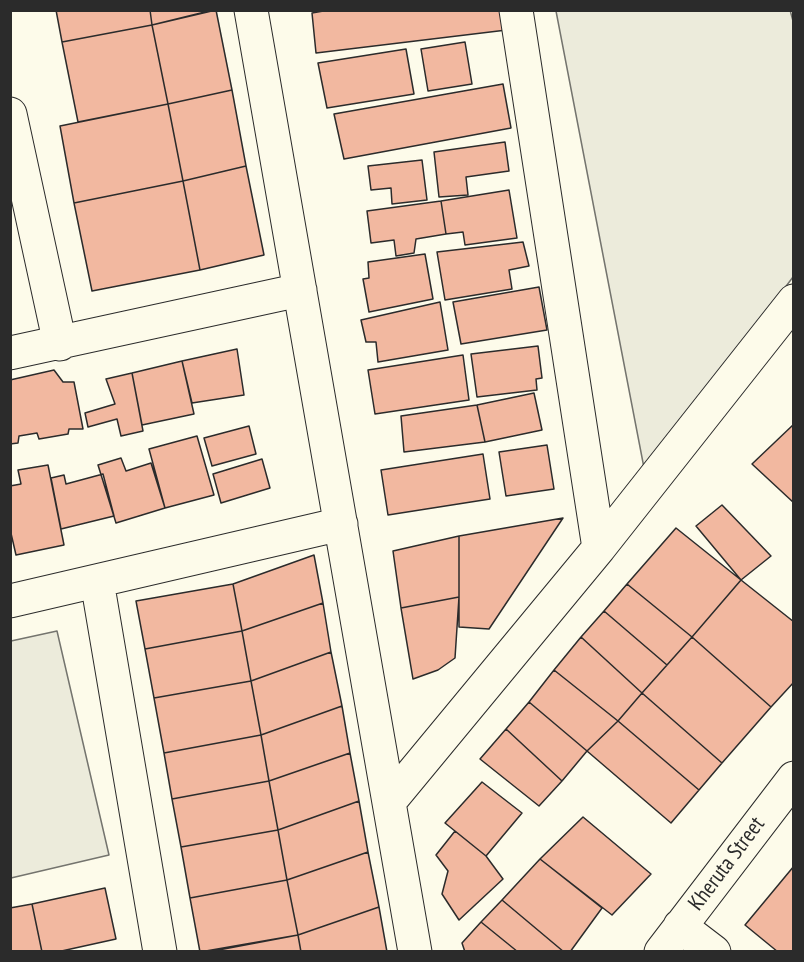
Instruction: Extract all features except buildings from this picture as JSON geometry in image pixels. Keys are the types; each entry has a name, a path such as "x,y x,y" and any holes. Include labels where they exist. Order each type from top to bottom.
{"street":[{"path":"251,10 415,951"},
{"path":"516,10 600,548"},
{"path":"10,114 60,344"},
{"path":"10,353 60,344 300,290"},
{"path":"389,802 600,548 794,302"},
{"path":"10,601 341,524"},
{"path":"97,581 160,951"},
{"name":"Kheruta Street","path":"671,939 794,778"},
{"path":"671,939 714,951"}],"shaded area":[{"path":"790,10 793,21 793,277 645,473 556,11"},
{"path":"57,631 109,855 11,878 11,641"}]}
